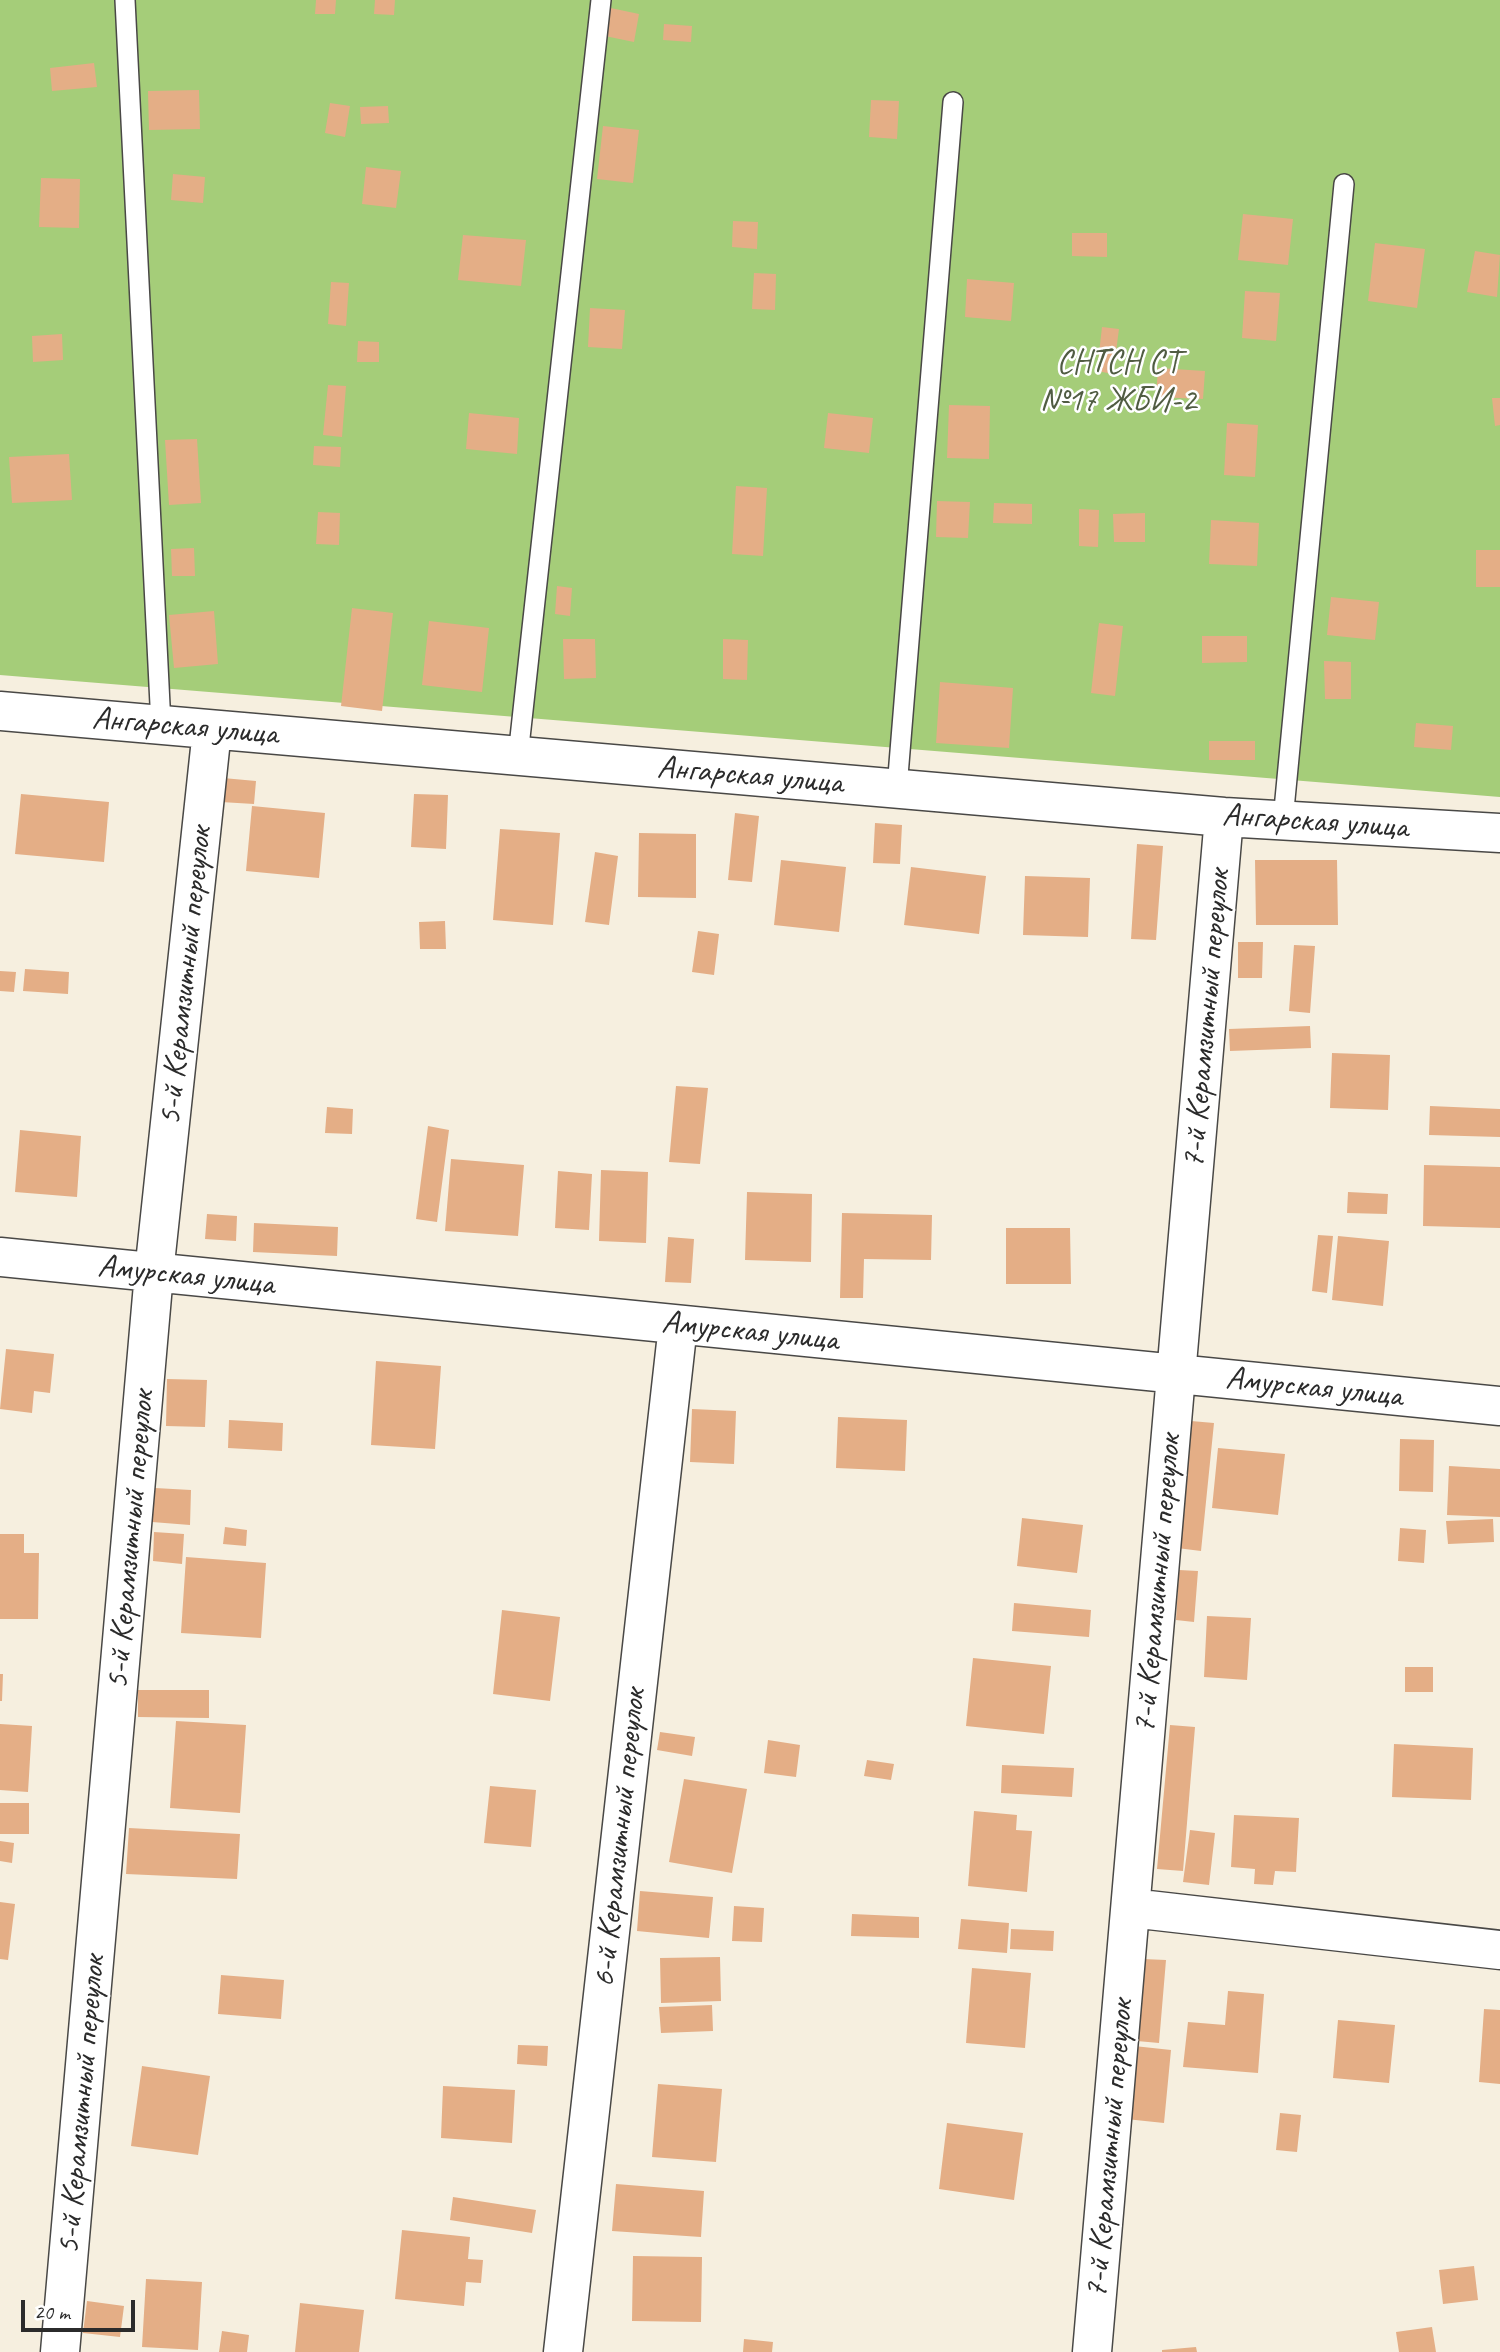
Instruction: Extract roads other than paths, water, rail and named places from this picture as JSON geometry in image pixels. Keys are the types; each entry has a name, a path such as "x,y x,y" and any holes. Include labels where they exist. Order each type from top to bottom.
{"street":[{"name":"Ангарская улица","path":"0,711 1224,817 1500,833"},
{"name":"5-й Керамзитный переулок","path":"60,2352 154,1273 212,730"},
{"name":"7-й Керамзитный переулок","path":"1092,2352 1224,817"},
{"name":"Амурская улица","path":"0,1257 1500,1406"},
{"name":"6-й Керамзитный переулок","path":"564,2352 678,1325"},
{"path":"1131,1908 1500,1950"}],"lane":[{"path":"125,0 161,725"},
{"path":"518,756 601,0"},
{"path":"897,788 953,102"},
{"path":"1283,820 1344,184"}],"park label":[{"name":"СНТСН СТ №17 ЖБИ-2","path":"1118,382"}]}
